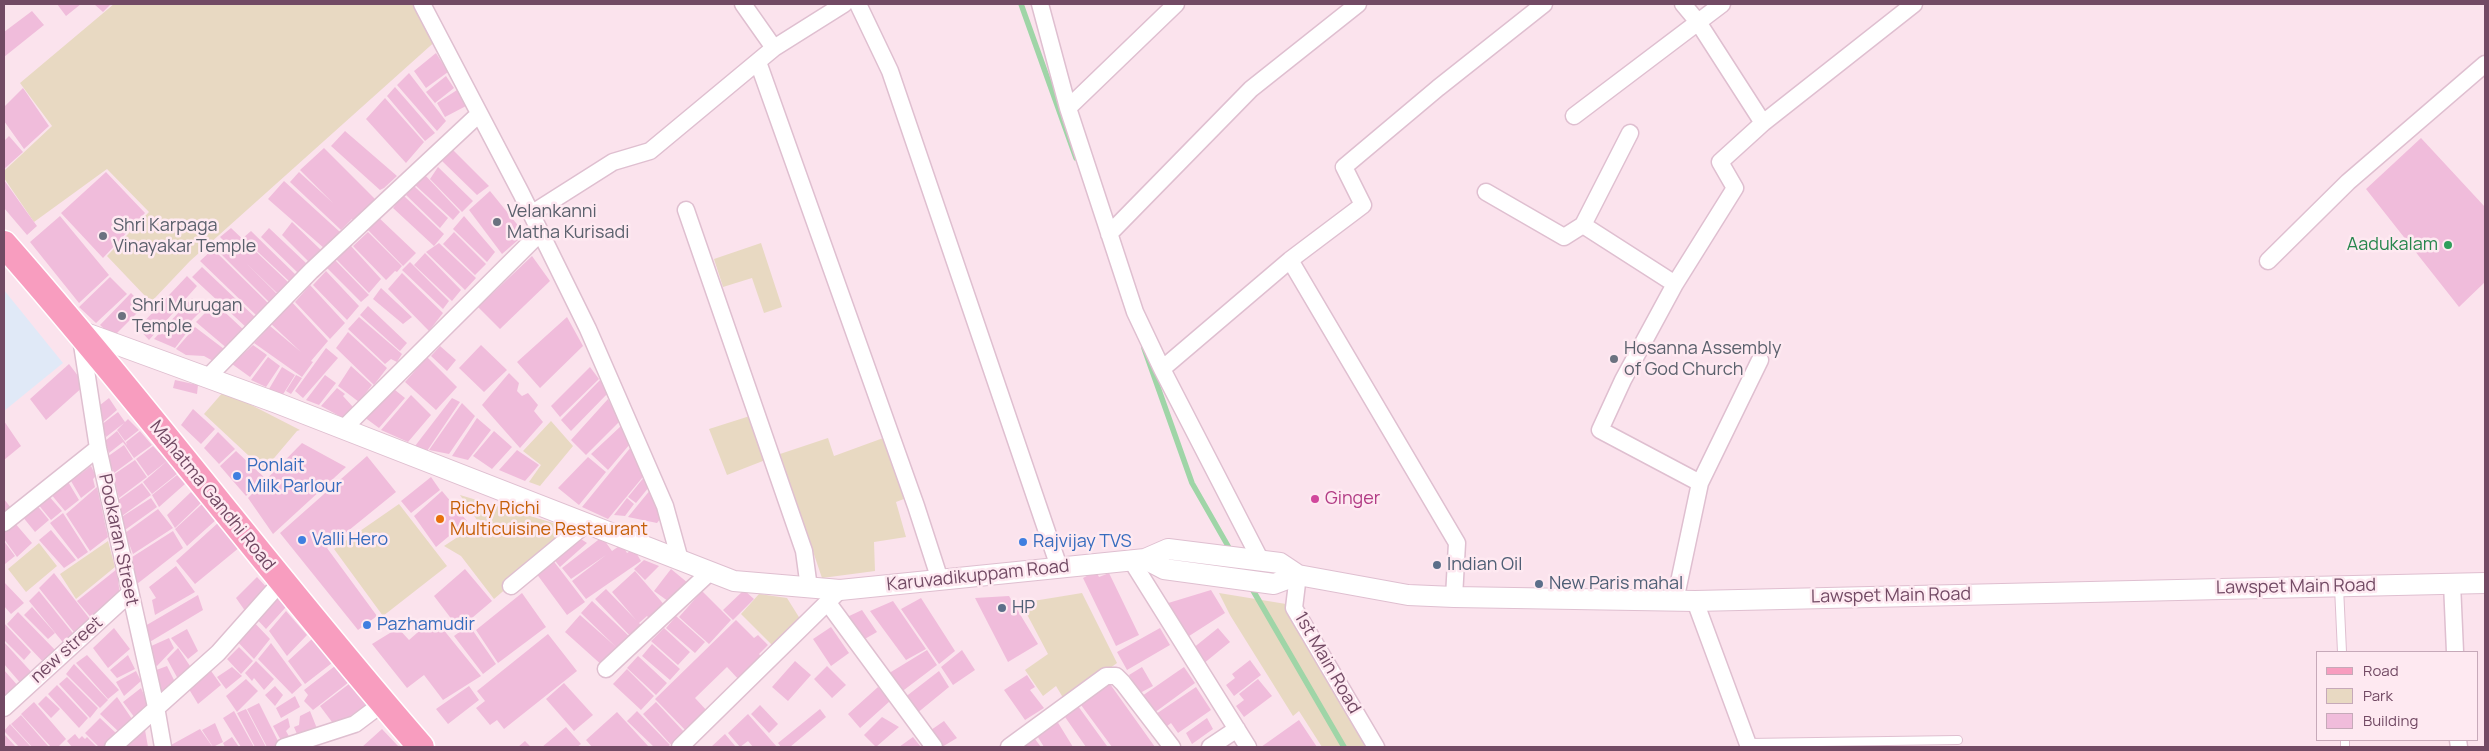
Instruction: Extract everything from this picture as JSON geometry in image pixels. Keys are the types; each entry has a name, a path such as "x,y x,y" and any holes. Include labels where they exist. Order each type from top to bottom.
{"main road":[{"name":"Mahatma Gandhi Road","path":"4,244 80,331 281,582 421,747"}],"street":[{"path":"422,4 531,214 588,330 661,498 680,560"},
{"path":"743,4 774,48"},
{"path":"531,214 614,162 650,151 774,48 844,4"},
{"path":"858,4 890,71 1059,567"},
{"path":"1040,4 1068,108 1135,312 1260,561"},
{"path":"1068,108 1176,4"},
{"path":"1109,234 1251,89 1358,4"},
{"path":"1162,369 1290,260 1363,205 1344,167 1438,88 1544,4"},
{"path":"1683,4 1698,22 1763,123"},
{"path":"1574,116 1722,4"},
{"path":"1700,483 1600,430 1623,380 1675,284 1736,188 1720,162 1763,123 1914,4"},
{"path":"758,62 916,506 940,580"},
{"path":"2268,261 2348,182 2485,64"},
{"path":"207,378 311,271 479,114"},
{"path":"1486,192 1564,237 1583,225 1630,132"},
{"path":"686,210 804,551 809,588"},
{"path":"1583,225 1675,284"},
{"path":"343,429 540,233"},
{"path":"1290,260 1457,542 1454,597"},
{"name":"Karuvadikuppam Road","path":"80,331 343,429 734,581 809,588 834,597 940,580 1138,559"},
{"name":"Pookaran Street","path":"80,331 98,448 156,706 163,747"},
{"path":"1675,601 1700,483 1760,360"},
{"path":"4,523 98,448"},
{"path":"511,586 586,524"},
{"path":"1138,559 1168,549 1280,563 1298,575"},
{"path":"1138,559 1164,569 1274,584 1298,575"},
{"path":"1138,559 1248,747"},
{"path":"606,669 710,572"},
{"name":"Lawspet Main Road","path":"1298,575 1408,595 1675,601 2485,583"},
{"name":"1st Main Road","path":"1298,575 1294,608 1376,747"},
{"path":"113,747 156,706 218,653 281,582"},
{"path":"2452,583 2455,651"},
{"name":"new street","path":"4,708 130,593"},
{"path":"680,747 834,597 934,747"},
{"path":"1695,601 1748,745"},
{"path":"1009,747 1106,676 1116,676 1123,683 1172,747"},
{"path":"284,747 355,724 383,702"},
{"path":"1210,747 1237,729"}],"lane":[{"path":"2339,586 2342,651"},
{"path":"1748,745 1958,740"}],"shaded area":[{"path":"4,290 63,363 4,411"}],"green space":[{"path":"114,4 422,4 439,38 190,261 153,300 146,297 107,256 149,212 107,169 34,222 4,178 4,171 52,126 20,83"},
{"path":"761,243 782,307 764,313 752,278 723,287 714,259"},
{"path":"224,391 300,430 297,431 264,470 204,414"},
{"path":"753,415 768,459 727,475 709,429"},
{"path":"551,421 573,446 540,486 529,482 541,465 523,451"},
{"path":"886,437 909,497 896,502 906,537 874,542 875,571 822,578 780,454 828,438 834,456"},
{"path":"460,495 570,528 572,532 494,599 461,556 444,546 479,523"},
{"path":"399,504 447,566 383,616 334,549"},
{"path":"108,541 115,567 76,599 60,574"},
{"path":"39,543 57,566 26,592 8,569"},
{"path":"1082,593 1117,663 1065,701 1056,686 1043,696 1025,670 1048,654 1021,603"},
{"path":"1219,593 1286,604 1368,747 1322,747 1299,711 1293,716 1230,615"},
{"path":"759,594 787,598 802,622 776,649 741,614"}],"building":[{"path":"57,4 81,4 66,16"},
{"path":"94,4 111,4 103,12"},
{"path":"32,11 44,25 4,57 4,32"},
{"path":"436,53 448,72 426,88 414,71"},
{"path":"409,73 446,121 437,131 397,85"},
{"path":"446,76 454,88 435,103 426,92"},
{"path":"395,87 435,133 425,141 387,96"},
{"path":"23,88 49,126 24,149 4,121 4,107"},
{"path":"457,90 466,106 445,117 437,103"},
{"path":"385,98 424,142 406,163 366,119"},
{"path":"345,131 397,176 384,188 380,190 331,146"},
{"path":"9,136 23,152 4,169 4,141"},
{"name":"Aadukalam","path":"2421,138 2485,207 2485,282 2459,307 2366,189"},
{"path":"324,148 375,199 355,222 352,219 341,230 290,182 299,172 333,203 300,170"},
{"path":"452,149 489,186 477,195 442,161"},
{"path":"438,167 473,201 462,212 430,179"},
{"name":"Shri Karpaga Vinayakar Temple","path":"106,172 145,213 103,258 61,213"},
{"path":"423,173 460,212 453,220 413,183"},
{"path":"4,180 37,226 27,235 4,208"},
{"path":"284,181 340,232 325,249 268,199"},
{"path":"414,186 448,218 440,228 406,195"},
{"name":"Velankanni Matha Kurisadi","path":"490,191 525,234 502,254 469,210"},
{"path":"403,195 444,234 434,246 393,208"},
{"path":"60,216 109,275 79,303 30,242"},
{"path":"377,216 416,253 403,266 367,229"},
{"path":"464,216 495,252 487,262 453,229"},
{"path":"292,222 322,251 310,263 282,235"},
{"path":"231,228 288,282 277,293 247,264 277,294 269,302 217,250 225,242 220,237"},
{"path":"269,228 306,263 298,273 261,237"},
{"path":"251,231 296,275 290,282 243,238"},
{"path":"368,232 402,266 386,280 353,246"},
{"path":"454,232 486,264 475,275 443,244"},
{"path":"439,243 476,278 465,290 426,252"},
{"path":"351,246 381,279 369,293 336,259"},
{"path":"213,249 270,305 258,317 200,261"},
{"path":"425,253 461,290 452,301 414,265"},
{"path":"532,256 550,281 500,329 478,307"},
{"path":"335,260 369,295 361,302 327,268"},
{"path":"410,262 449,301 443,309 402,270"},
{"path":"202,267 257,319 248,329 192,277"},
{"path":"326,271 359,306 347,320 313,285"},
{"path":"402,273 443,313 429,331 388,289"},
{"path":"187,276 197,286 149,340 138,328"},
{"path":"110,277 127,294 96,323 79,307"},
{"path":"310,285 345,323 330,339 295,302"},
{"path":"381,288 412,317 403,324 373,299"},
{"name":"Shri Murugan Temple","path":"131,293 144,306 113,337 100,325"},
{"path":"192,298 203,309 189,323 191,327 175,348 154,339"},
{"path":"290,300 328,341 311,361 313,362 302,377 254,343 270,326 301,352 268,321"},
{"path":"215,303 246,332 229,350 196,322"},
{"path":"368,306 407,343 400,351 360,315"},
{"path":"359,317 402,354 397,362 391,359 385,364 348,329"},
{"path":"567,317 583,346 540,388 517,362"},
{"path":"195,327 224,349 213,361 204,356 186,355 176,349"},
{"path":"348,332 387,368 374,385 336,348"},
{"path":"253,345 267,355 250,377 232,364"},
{"path":"481,345 507,370 484,392 459,368"},
{"path":"440,346 456,360 447,371 431,356"},
{"path":"326,348 338,358 303,398 295,391"},
{"path":"268,357 280,366 266,387 251,380"},
{"path":"427,357 457,387 436,410 405,382"},
{"path":"69,364 85,385 46,420 30,399"},
{"path":"351,366 372,385 359,402 338,386"},
{"path":"282,367 295,375 282,396 269,389"},
{"path":"590,367 599,379 560,417 551,406"},
{"path":"509,373 519,383 517,391 522,396 528,393 538,405 534,411 543,422 520,448 482,405"},
{"path":"296,375 302,378 291,394 286,391"},
{"path":"325,375 336,383 319,405 306,400"},
{"path":"175,380 198,385 197,394 173,388"},
{"path":"600,380 608,393 571,431 561,420"},
{"path":"390,386 405,398 379,428 364,417"},
{"path":"337,388 345,394 343,396 353,407 343,418 321,406"},
{"path":"411,395 431,415 408,442 381,430"},
{"path":"109,398 117,410 102,423 95,409"},
{"path":"452,398 460,402 427,451 415,446"},
{"path":"608,399 620,421 586,455 571,440"},
{"path":"462,403 475,416 449,454 429,450"},
{"path":"193,409 215,429 201,444 181,425"},
{"path":"118,412 125,422 128,419 139,430 125,441 117,430 124,423 106,437 101,425"},
{"path":"477,418 491,430 468,460 452,456"},
{"path":"4,421 21,446 4,460"},
{"path":"621,426 630,444 608,470 591,454"},
{"path":"117,431 127,445 126,442 140,431 152,445 134,458 123,442 109,453 105,441"},
{"path":"494,431 512,447 492,469 473,456"},
{"path":"218,432 235,449 219,464 204,448"},
{"path":"302,443 346,467 273,534 248,498"},
{"path":"124,445 133,459 114,473 107,457"},
{"path":"153,446 167,461 148,476 136,459"},
{"path":"631,447 647,472 608,519 582,507"},
{"path":"517,450 539,465 525,481 499,470"},
{"path":"236,451 265,478 246,496 220,466"},
{"path":"367,456 396,492 327,548 377,616 358,630 280,533"},
{"path":"588,457 606,472 579,505 558,488"},
{"path":"135,460 147,477 119,498 113,475"},
{"path":"167,461 177,474 152,494 143,482"},
{"path":"91,466 96,476 93,479 95,487 81,498 71,481"},
{"path":"177,475 185,484 159,507 152,495"},
{"path":"645,476 649,487 636,503 628,497"},
{"path":"431,477 440,490 411,513 401,501"},
{"path":"67,480 79,500 65,511 50,493"},
{"path":"142,483 151,495 122,516 117,501"},
{"path":"97,487 108,537 90,551 66,514"},
{"path":"651,489 661,518 657,523 628,517"},
{"name":"Richy Richi Multicuisine Restaurant","path":"442,491 467,521 436,547 414,516"},
{"path":"191,492 201,503 175,528 167,515"},
{"path":"47,494 62,511 51,520 37,503"},
{"path":"151,498 157,507 125,530 120,518"},
{"path":"627,498 634,504 625,516 614,515"},
{"path":"4,499 11,508 4,513"},
{"path":"36,504 49,520 35,532 22,516"},
{"path":"202,504 217,519 187,546 175,529"},
{"path":"158,509 173,528 133,554 125,533"},
{"path":"63,513 88,552 78,559 50,523"},
{"path":"14,522 32,543 17,557 4,539 4,528"},
{"path":"219,522 240,547 195,584 176,561"},
{"path":"51,530 76,560 64,568 39,540"},
{"path":"173,531 183,548 137,584 129,559"},
{"path":"578,537 587,543 560,567 552,557"},
{"path":"602,537 612,551 622,544 627,553 634,549 641,561 586,599 572,581 606,555 571,579 562,568"},
{"path":"4,541 15,556 5,564 4,562"},
{"path":"552,559 585,602 567,615 536,573"},
{"path":"644,560 659,566 645,580 634,569"},
{"path":"176,566 195,592 155,615 152,600 156,598 149,587"},
{"path":"117,569 120,597 94,621 77,601"},
{"path":"465,569 492,601 459,629 434,596"},
{"path":"671,569 688,583 672,604 654,591"},
{"path":"635,571 667,608 652,622 647,616 639,623 644,628 633,639 595,599 606,589 636,620 612,592"},
{"path":"1096,571 1099,577 1109,573 1139,635 1116,646 1083,578"},
{"path":"54,573 93,623 77,636 39,588"},
{"path":"257,577 271,592 248,615 236,598"},
{"path":"4,582 24,603 11,614 4,606"},
{"path":"744,590 754,599 733,620 723,610"},
{"path":"1211,590 1225,613 1186,638 1165,604"},
{"path":"39,591 76,637 66,646 29,601"},
{"path":"702,591 731,620 709,644 679,617"},
{"path":"274,593 286,607 266,629 253,615"},
{"path":"522,593 546,627 498,663 476,630"},
{"path":"198,595 203,610 148,643 145,626"},
{"path":"1009,596 1038,644 1008,662 975,598"},
{"path":"921,598 955,651 939,664 901,609"},
{"path":"592,601 632,639 604,667 565,632 580,615 616,647 581,613"},
{"path":"893,601 926,649 906,660 870,611"},
{"path":"32,607 55,633 48,639 24,615"},
{"path":"862,610 877,632 863,640 847,617"},
{"path":"286,611 307,635 287,656 269,631"},
{"path":"18,612 59,654 46,665 7,624"},
{"path":"676,616 705,642 695,653 666,628"},
{"path":"250,618 270,639 254,659 233,637"},
{"path":"434,618 481,676 443,700 424,675 407,688 372,644 398,628 409,640"},
{"path":"736,620 754,638 758,635 768,645 759,654 764,659 740,681 727,667 695,698 709,713 688,733 655,699"},
{"path":"4,623 31,652 24,660 4,640"},
{"path":"469,625 496,664 483,674 454,636"},
{"path":"831,627 849,653 831,666 813,639"},
{"path":"114,628 130,649 108,668 93,648"},
{"path":"664,628 690,652 678,665 651,641"},
{"path":"1160,628 1170,645 1127,670 1117,652"},
{"path":"1218,628 1230,642 1203,664 1192,649"},
{"path":"187,629 198,651 188,659 171,638"},
{"path":"548,634 577,671 504,729 497,720 490,725 476,708 485,701 477,691"},
{"path":"169,638 174,648 157,666 153,663 149,647"},
{"path":"313,638 332,663 305,684 288,661"},
{"path":"4,642 35,676 23,686 4,664"},
{"path":"271,643 302,685 292,694 258,659"},
{"path":"652,644 680,669 670,680 642,656"},
{"path":"239,647 253,661 241,674 227,659"},
{"path":"178,648 192,669 178,679 167,659"},
{"path":"927,650 937,665 900,693 886,675"},
{"path":"962,650 975,670 953,685 941,667"},
{"path":"87,655 119,690 108,699 76,663"},
{"path":"128,655 135,669 117,678 110,670"},
{"path":"638,656 667,683 656,695 627,668"},
{"path":"1250,660 1261,675 1234,696 1226,685 1235,678 1232,674"},
{"path":"256,661 274,679 264,690 254,678 252,681 245,673"},
{"path":"795,661 811,675 788,701 772,687"},
{"path":"74,664 108,700 100,708 66,674"},
{"path":"167,666 176,684 159,696 151,672"},
{"path":"335,666 349,682 313,710 304,701 308,695 304,690"},
{"path":"827,666 846,685 832,698 814,679"},
{"path":"232,667 242,676 226,689 217,677"},
{"path":"1142,667 1153,686 1140,693 1129,675"},
{"path":"1184,667 1195,683 1154,713 1142,696"},
{"path":"209,668 221,685 198,704 187,686"},
{"path":"627,669 654,696 641,710 613,684"},
{"path":"4,670 19,687 4,701"},
{"path":"136,671 141,681 124,696 116,682"},
{"path":"939,671 949,687 916,714 904,698"},
{"path":"1027,675 1035,687 1030,690 1044,708 1025,720 1004,690"},
{"path":"67,677 98,708 90,718 59,684"},
{"path":"246,679 258,691 237,712 226,696"},
{"path":"1258,679 1272,696 1244,717 1236,706 1244,700 1239,694"},
{"path":"564,683 593,715 574,731 546,699"},
{"path":"349,684 367,705 335,726 320,706"},
{"path":"1110,684 1155,747 1112,747 1081,705"},
{"path":"57,685 88,718 79,728 48,694"},
{"path":"275,686 283,695 275,706 265,695"},
{"path":"469,686 479,700 448,724 436,709"},
{"path":"878,687 890,701 860,728 848,714"},
{"path":"1196,687 1211,710 1178,733 1171,723 1166,727 1156,714"},
{"path":"141,688 149,706 135,718 123,702"},
{"path":"46,696 60,709 51,718 38,704"},
{"path":"295,696 300,707 281,718 276,708"},
{"path":"117,697 132,719 120,733 100,714"},
{"path":"34,702 66,739 58,747 51,747 21,714"},
{"path":"656,702 686,734 673,747 643,714"},
{"path":"259,703 280,745 267,747 247,709"},
{"path":"760,705 778,724 769,733 751,714"},
{"path":"1078,706 1106,747 1086,747 1065,717"},
{"path":"246,709 266,747 255,747 237,713"},
{"path":"820,709 826,717 790,747 781,747 778,743"},
{"path":"234,711 254,747 241,747 223,718"},
{"path":"310,711 318,731 299,739 294,727 299,725 300,716"},
{"path":"637,711 670,745 667,747 654,747 627,721"},
{"path":"617,712 649,747 592,747 586,740"},
{"path":"748,714 777,747 753,747 748,741 740,747 728,733"},
{"path":"21,715 49,747 32,747 11,724"},
{"path":"882,717 899,727 876,747 864,735"},
{"path":"100,718 117,734 104,747 99,747 85,733"},
{"path":"288,718 290,727 286,731 291,740 283,744 273,726"},
{"path":"1207,718 1213,729 1192,744 1186,733"},
{"path":"1299,720 1317,747 1261,747"},
{"path":"944,721 957,738 942,747 931,730"},
{"path":"1057,721 1073,747 1044,747 1036,734"},
{"path":"215,723 223,742 213,747 202,730"},
{"path":"10,724 31,747 19,747 4,731"},
{"path":"566,727 581,744 577,747 542,747"},
{"path":"200,729 212,746 171,747 171,745"},
{"path":"382,729 399,747 362,747"},
{"path":"145,730 148,747 126,747"},
{"path":"4,734 16,747 4,747"},
{"path":"75,734 79,739 82,736 85,739 87,737 97,747 72,747 67,741"},
{"path":"725,734 736,747 711,747"},
{"path":"232,737 239,747 225,747 223,743"},
{"path":"913,737 921,747 899,747"},
{"path":"1035,739 1041,747 1023,747"},
{"path":"525,741 531,747 518,747"}],"waterway":[{"path":"1021,4 1076,158"},
{"path":"1144,348 1192,483 1232,553"},
{"path":"1251,587 1344,747"}],"place":[{"name":"Velankanni Matha Kurisadi","path":"497,222"},
{"name":"Shri Karpaga Vinayakar Temple","path":"103,236"},
{"name":"Aadukalam","path":"2448,245"},
{"name":"Shri Murugan Temple","path":"122,316"},
{"name":"Hosanna Assembly of God Church","path":"1614,359"},
{"name":"Ponlait Milk Parlour","path":"237,476"},
{"name":"Ginger","path":"1315,499"},
{"name":"Richy Richi Multicuisine Restaurant","path":"440,519"},
{"name":"Valli Hero","path":"302,540"},
{"name":"Rajvijay TVS","path":"1023,542"},
{"name":"Indian Oil","path":"1437,565"},
{"name":"New Paris mahal","path":"1539,584"},
{"name":"HP","path":"1002,608"},
{"name":"Pazhamudir","path":"367,625"}]}
